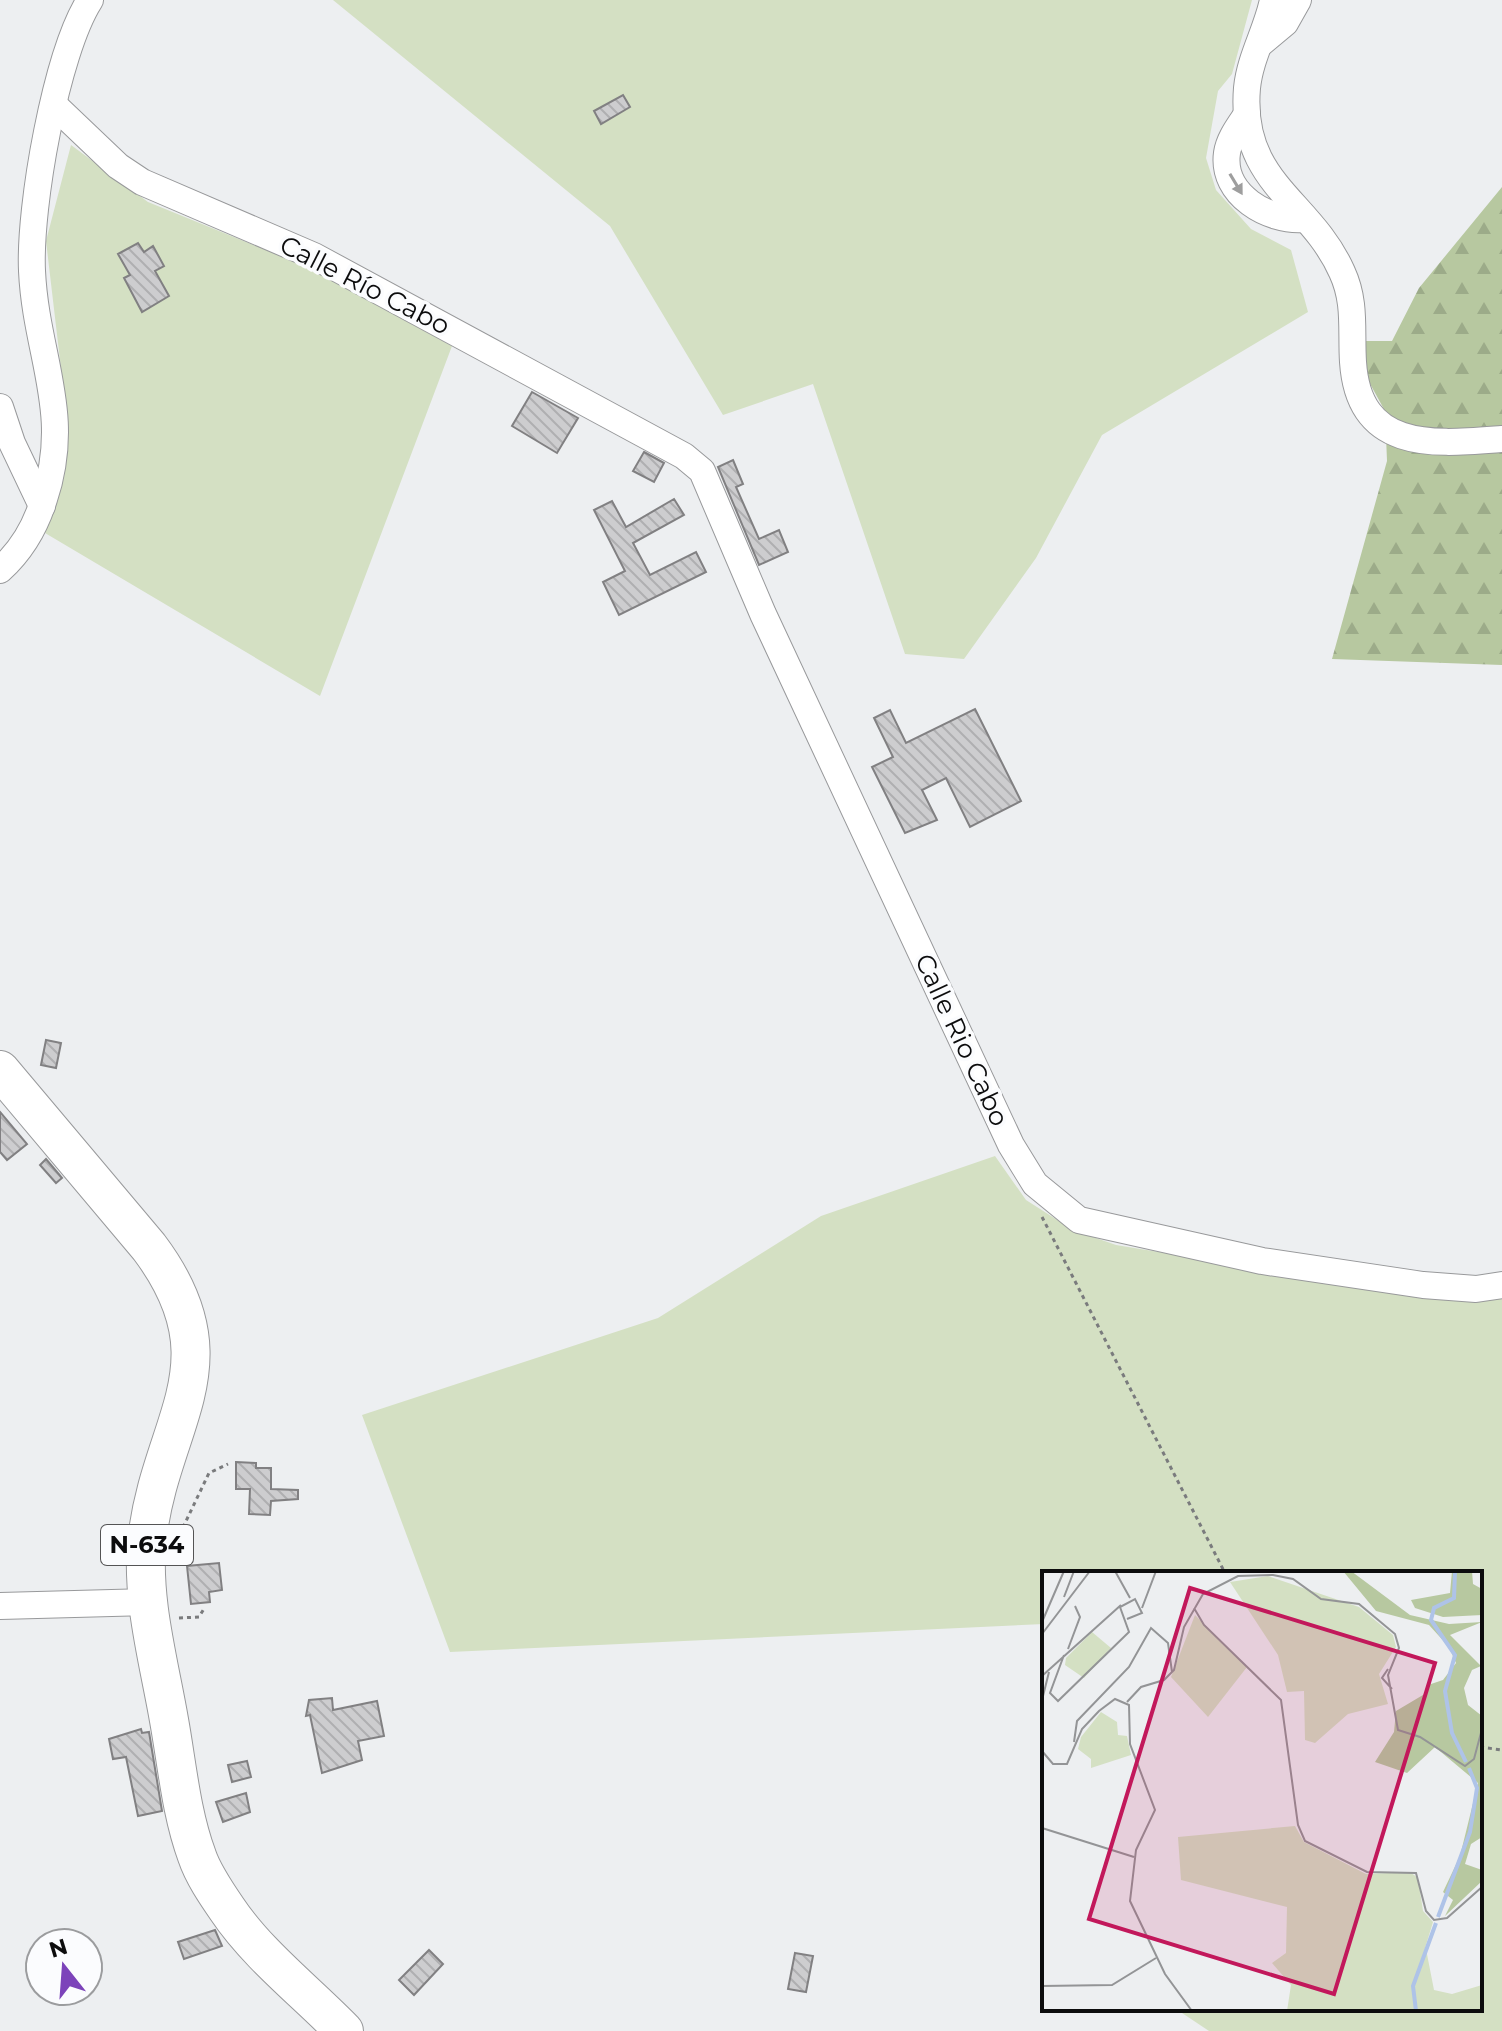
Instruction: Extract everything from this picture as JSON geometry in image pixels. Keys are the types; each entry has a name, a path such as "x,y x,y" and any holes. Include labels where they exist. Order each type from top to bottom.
{"highway":[{"name":"N-634","path":"0,1070 149,1247 170,1276 183,1303 192,1348 191,1374 155,1504 146,1549 150,1610 184,1805 197,1857 228,1911 344,2031"}],"street":[{"path":"0,570 28,538 53,472 58,429 35,309 32,233 70,41 90,0"},
{"path":"1273,0 1248,77 1247,114 1255,150 1267,175 1332,252 1348,287 1353,309 1354,372 1365,403 1376,419 1397,436 1418,442 1502,439"},
{"path":"1258,45 1285,23 1298,0"},
{"name":"Calle Río Cabo","path":"55,106 118,166 142,182 314,256 684,456"},
{"path":"0,407 12,443 42,506"},
{"name":"Calle Rio Cabo","path":"684,456 702,471 770,628 1011,1145 1035,1184 1079,1220 1117,1231 1262,1261 1423,1285 1476,1289 1502,1285"},
{"path":"0,1606 150,1610"}],"path":[{"path":"1039,1209 1052,1242 1108,1343 1224,1571"},
{"path":"146,1549 164,1549 179,1539 209,1473 228,1464"},
{"path":"150,1610 199,1617 205,1607"},
{"path":"1482,1747 1502,1750"}],"green space":[{"path":"333,0 1252,0 1232,74 1218,91 1206,158 1216,190 1251,229 1291,250 1308,312 1102,435 1036,558 964,659 905,654 813,384 723,415 610,226"},
{"path":"71,145 148,202 303,265 452,346 320,696 45,533 64,478 68,428 46,241"},
{"path":"1502,187 1502,665 1332,659 1387,461 1385,411 1363,371 1364,341 1392,341 1419,288"},
{"path":"995,1156 1026,1200 1073,1230 1116,1245 1294,1274 1502,1295 1502,2031 1209,2031 1179,2011 1482,2011 1482,1571 1042,1571 1042,1624 450,1652 362,1415 658,1318 821,1216"}],"building":[{"path":"623,95 630,107 601,124 594,111"},
{"path":"138,243 144,252 153,246 164,266 155,271 169,296 142,312 124,278 130,275 118,254"},
{"path":"532,392 578,418 557,453 512,426"},
{"path":"644,452 664,463 654,482 633,471"},
{"path":"733,460 743,484 736,487 759,539 779,530 788,552 759,565 718,467"},
{"path":"674,499 684,515 633,543 650,575 696,552 706,572 619,615 603,582 625,571 594,510 612,501 626,527"},
{"path":"975,709 1021,801 970,827 946,778 922,790 937,820 905,833 872,767 893,757 874,718 890,710 906,743"},
{"path":"46,1040 61,1043 56,1068 41,1065"},
{"path":"0,1112 27,1144 7,1160 0,1152"},
{"path":"46,1159 62,1178 56,1183 40,1165"},
{"path":"236,1462 256,1463 256,1468 271,1468 271,1489 298,1490 298,1499 271,1501 270,1515 249,1514 250,1489 236,1489"},
{"path":"219,1563 222,1590 209,1592 210,1602 191,1604 187,1566"},
{"path":"332,1698 333,1710 377,1701 384,1736 358,1741 362,1760 322,1773 310,1715 306,1716 309,1700"},
{"path":"141,1729 142,1733 149,1732 162,1811 138,1816 126,1757 113,1759 109,1739"},
{"path":"247,1761 251,1777 232,1782 228,1765"},
{"path":"246,1793 250,1812 223,1822 216,1802"},
{"path":"215,1930 222,1946 184,1959 178,1942"},
{"path":"429,1950 443,1964 414,1995 399,1980"},
{"path":"795,1953 813,1956 806,1992 788,1989"}]}
